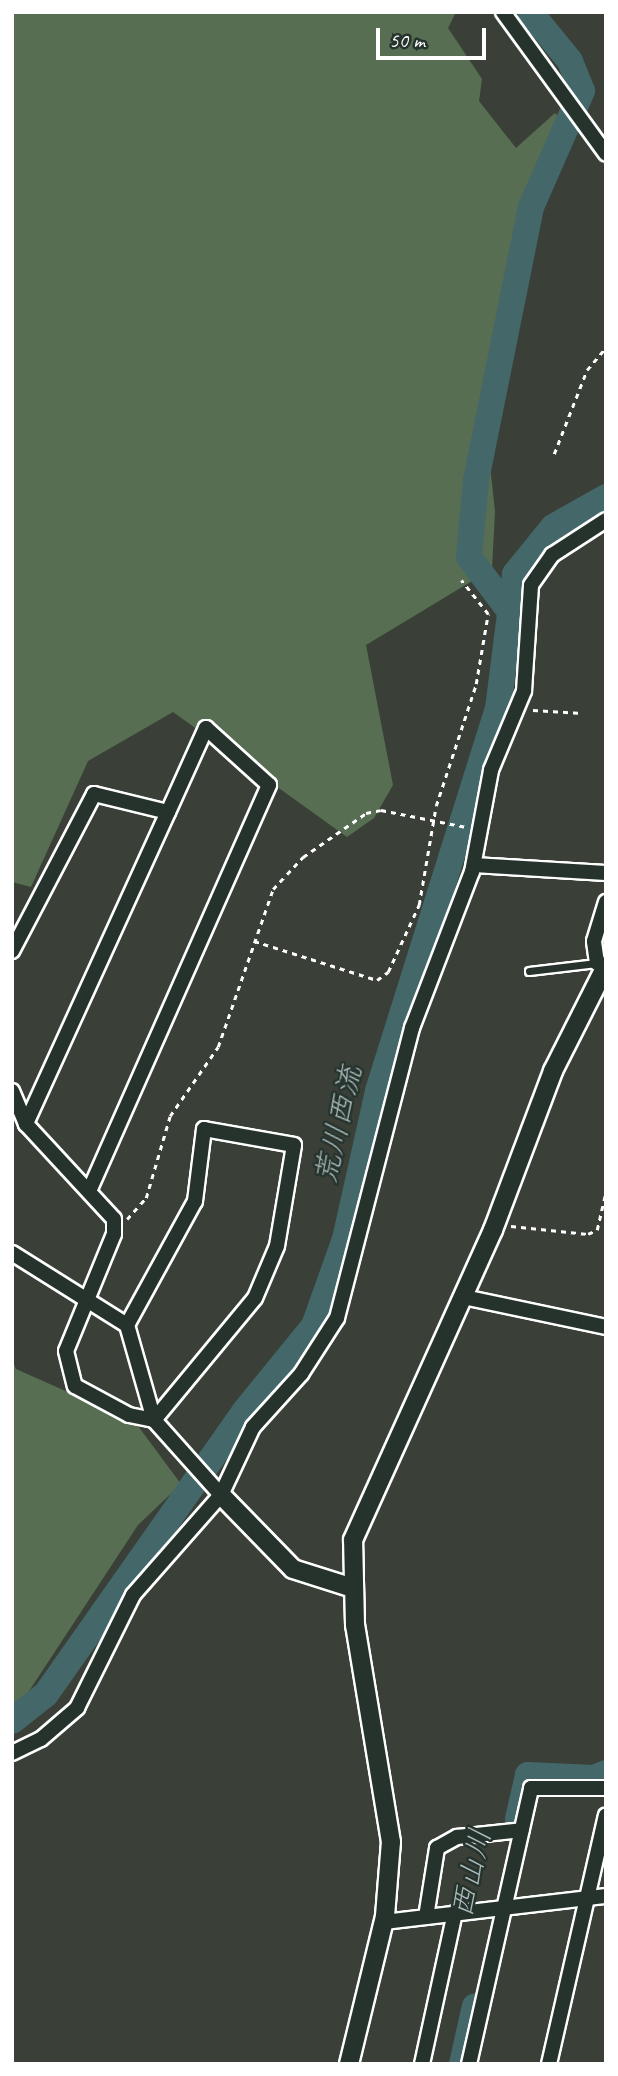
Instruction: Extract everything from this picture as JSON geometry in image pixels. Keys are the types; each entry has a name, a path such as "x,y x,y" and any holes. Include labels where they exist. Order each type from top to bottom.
{"street":[{"path":"503,12 584,116 606,155"},
{"path":"12,1753 41,1739 77,1708 134,1595 219,1494 253,1427 301,1374 337,1318 412,1028 474,865 491,770 519,709 531,659 529,596 536,573 583,531 606,520"},
{"path":"26,1124 206,728 269,785 90,1189"},
{"path":"12,951 94,794 168,812"},
{"path":"474,865 606,873"},
{"path":"349,2064 384,1922 390,1822 350,1587 362,1517 464,1297 494,1228 553,1071 603,965 594,941 606,902"},
{"path":"12,1091 26,1124 90,1189 116,1226 66,1351 75,1386 105,1408 154,1420"},
{"path":"127,1325 195,1201 204,1129 293,1145 267,1275 154,1420"},
{"path":"12,1253 88,1296 127,1325 154,1420 187,1461 293,1569 350,1587"},
{"path":"464,1297 606,1327"},
{"path":"469,2064 531,1788 606,1788"},
{"path":"549,2064 606,1815"},
{"path":"426,1917 437,1849 457,1837 522,1829"},
{"path":"384,1922 606,1896"},
{"path":"422,2064 455,1913"}],"lane":[{"path":"529,971 603,965"}],"path":[{"path":"554,454 587,370 606,347"},
{"path":"254,941 377,980 388,972 419,905 435,821 476,684 488,614 461,580"},
{"path":"519,709 582,713"},
{"path":"116,1226 146,1198 170,1116 218,1047 274,889 341,828 382,810 475,829"},
{"path":"494,1228 526,1224 588,1234 597,1230 606,1192"}],"green space":[{"path":"12,12 456,12 448,28 482,79 479,101 516,148 555,113 570,128 523,260 485,420 495,511 492,569 366,645 393,785 374,818 347,837 173,712 88,761 31,887 12,882"},
{"path":"12,1360 16,1369 135,1422 181,1484 138,1525 12,1717"}],"waterway":[{"path":"511,613 469,557 476,480 531,207 582,91 570,61 530,12"},
{"name":"荒川西流","path":"12,1721 46,1694 244,1412 314,1326 345,1239 378,1091 498,709 515,574 553,527 606,497"},
{"name":"西山川","path":"518,1819 528,1775 594,1778 606,1773"},
{"name":"西山川","path":"462,2064 475,2006"}]}
